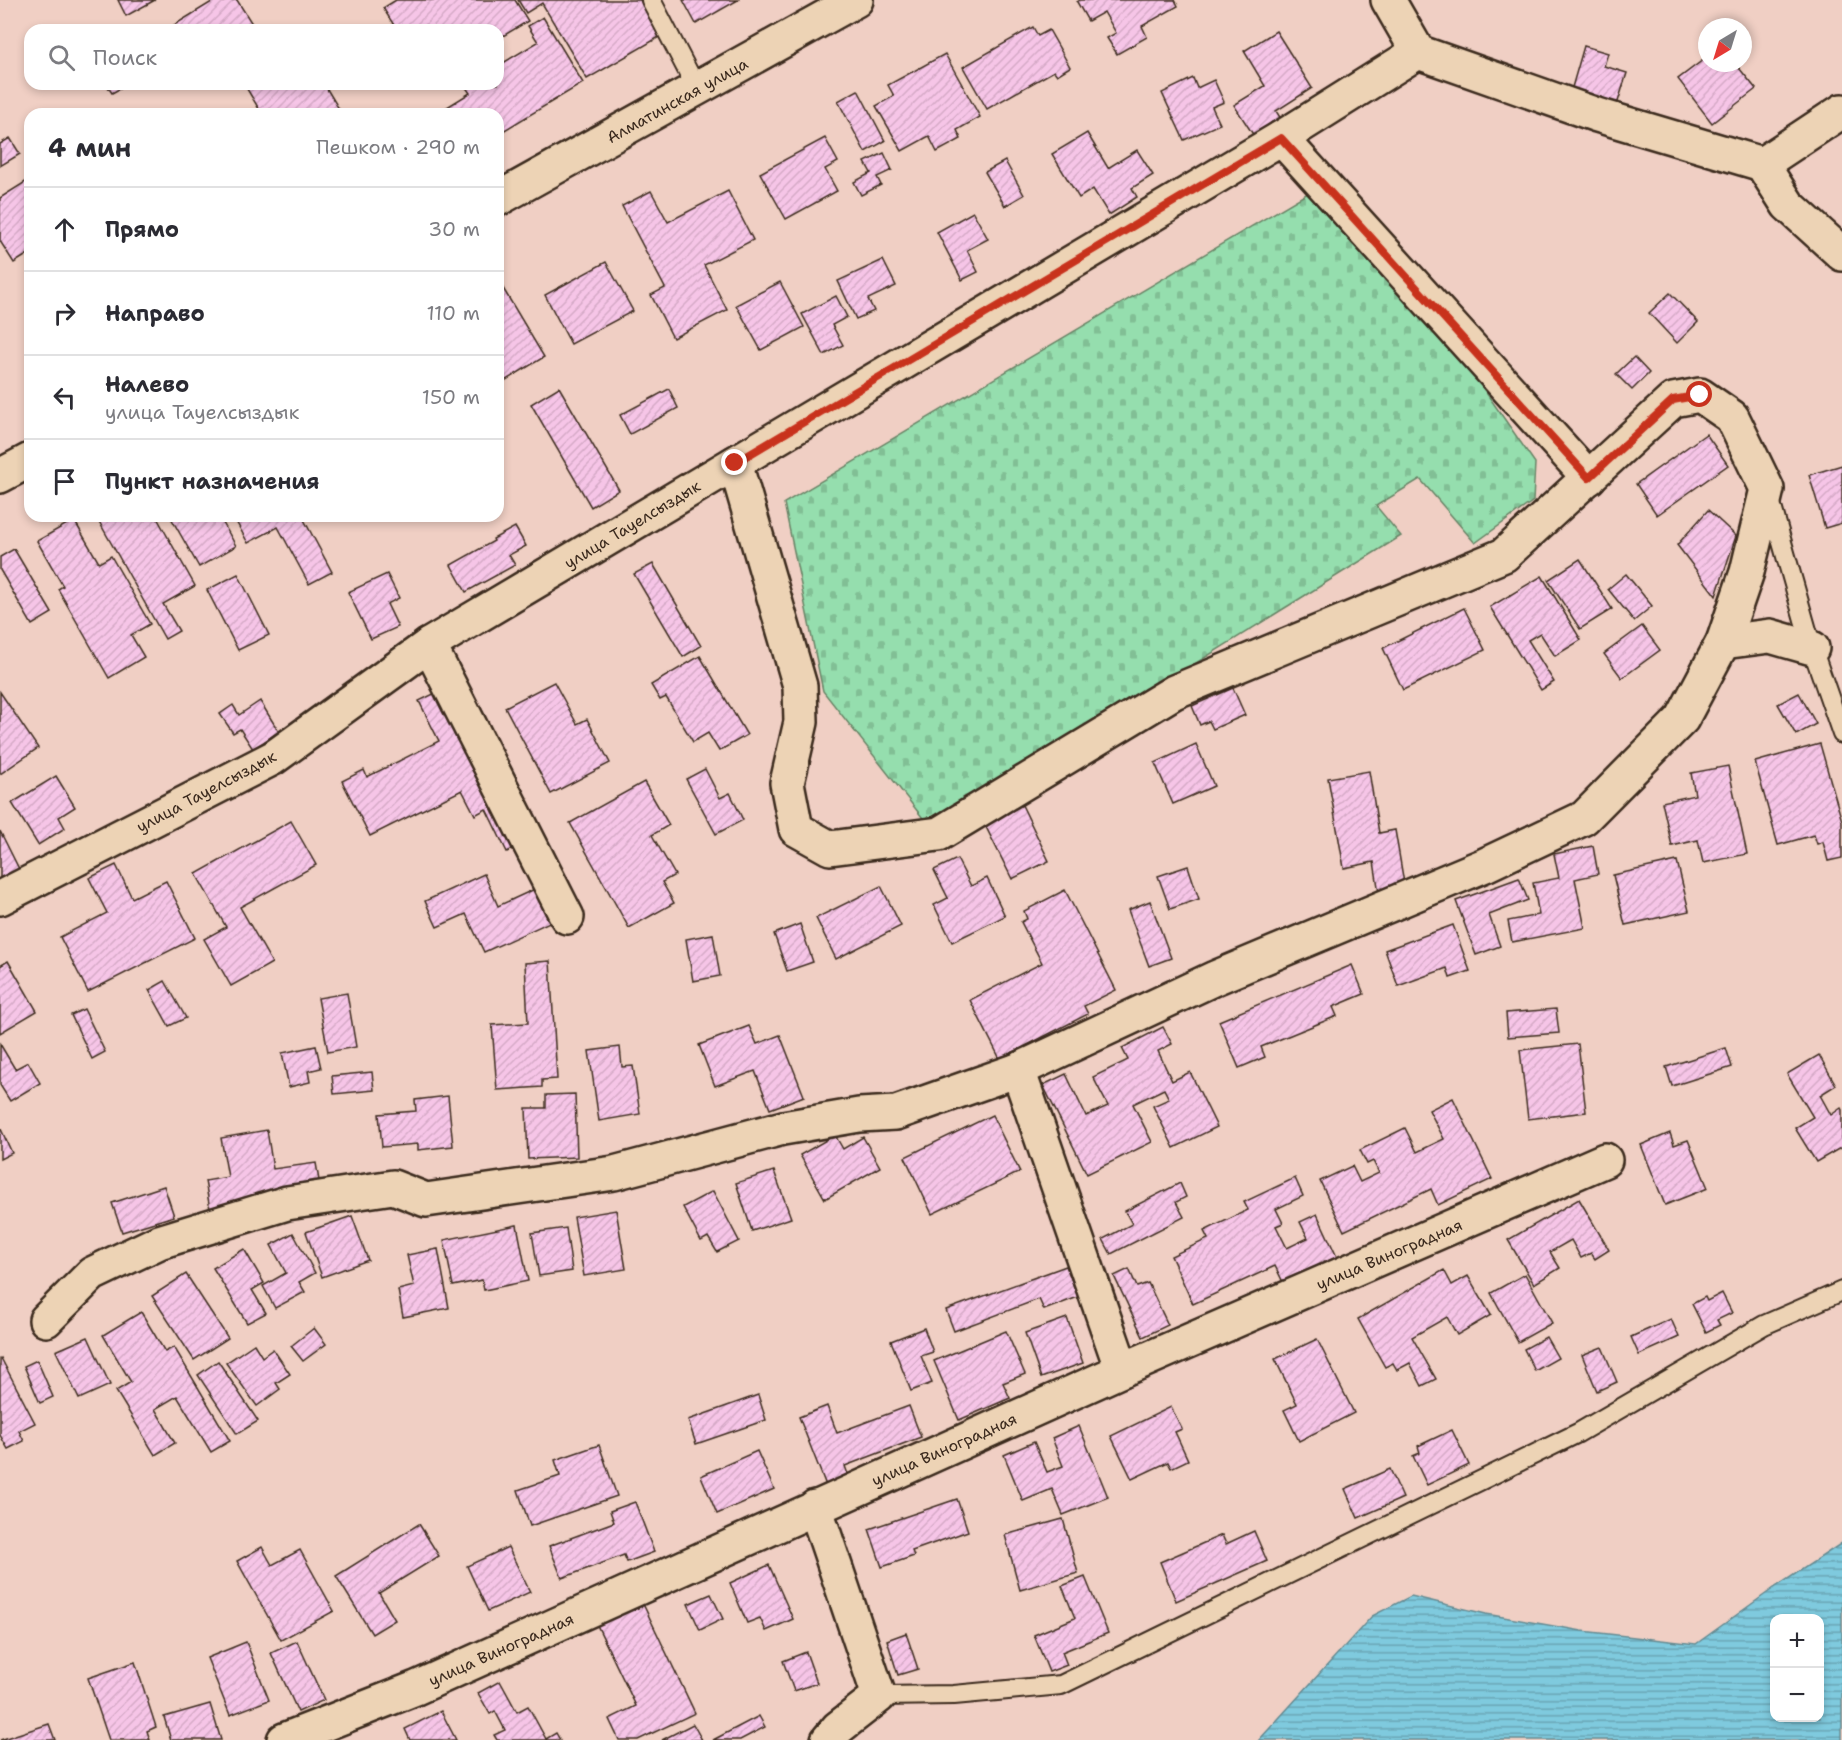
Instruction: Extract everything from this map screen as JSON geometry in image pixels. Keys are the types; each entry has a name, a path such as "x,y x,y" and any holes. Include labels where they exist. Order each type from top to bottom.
{"street":[{"name":"Алматинская улица","path":"504,196 856,0"},
{"path":"1388,0 1418,52 1597,115 1762,164 1788,205 1842,255"},
{"name":"улица Тауелсыздык","path":"0,898 273,758 429,645 1281,138 1418,52"},
{"path":"1762,164 1842,111"},
{"path":"1281,138 1589,478"},
{"path":"46,1320 92,1274 159,1242 288,1203 393,1187 426,1200 614,1173 783,1128 859,1115 896,1113 1018,1070 1215,978 1485,865 1584,818 1682,719 1723,642 1747,572 1767,489 1732,417 1700,395 1673,400 1504,555 1174,692 939,834 830,848 796,829 787,783 801,722 800,686 735,463"},
{"path":"0,476 24,463"},
{"path":"1723,642 1770,636 1812,648"},
{"path":"429,645 567,917"},
{"path":"1018,1070 1122,1370"},
{"name":"улица Виноградная","path":"284,1740 416,1688 1122,1370 1605,1160"},
{"path":"815,1507 879,1696 838,1728 828,1740"}],"lane":[{"path":"651,0 697,89"},
{"path":"1767,489 1812,648 1842,734"},
{"path":"879,1696 954,1695 1061,1685 1578,1433 1764,1325 1842,1291"}],"green space":[{"path":"1308,193 1446,335 1535,463 1533,501 1475,543 1420,479 1376,506 1401,536 1104,720 926,822 823,691 784,503"}],"water":[{"path":"1842,1543 1842,1740 1259,1740 1372,1616 1411,1596 1486,1614 1582,1631 1696,1644"}],"building":[{"path":"118,0 155,0 126,16"},
{"path":"215,0 224,2 237,0 252,24 176,24"},
{"path":"396,0 515,0 528,21 504,35 504,24 393,24 383,8"},
{"path":"518,0 640,0 661,36 587,79 542,3 526,13"},
{"path":"683,0 738,0 696,24"},
{"path":"1080,0 1175,0 1178,6 1142,26 1147,37 1117,54 1107,38 1116,33 1104,12 1088,21 1077,2"},
{"path":"543,17 583,83 504,130 504,108 446,108 470,93 468,90 504,90 504,62 538,42 528,26"},
{"path":"1033,27 1038,36 1049,30 1070,67 1057,75 1054,71 987,109 963,67"},
{"path":"1276,31 1312,88 1276,111 1281,119 1254,136 1234,105 1265,86 1244,51"},
{"path":"1584,46 1608,53 1604,66 1627,73 1617,105 1571,91"},
{"path":"945,54 980,117 957,130 961,139 937,152 929,136 902,151 876,106 894,96 888,85"},
{"path":"1698,64 1698,72 1742,72 1756,89 1712,123 1678,79"},
{"path":"1193,78 1197,88 1214,80 1224,102 1212,107 1220,124 1184,140 1162,93"},
{"path":"248,90 328,90 338,108 258,108"},
{"path":"858,90 885,141 865,152 838,101"},
{"path":"1087,133 1108,168 1137,150 1153,175 1132,188 1137,197 1109,215 1093,189 1079,198 1052,154"},
{"path":"10,138 20,154 0,166 0,144"},
{"path":"825,138 838,162 825,169 837,191 786,219 760,173"},
{"path":"884,153 892,170 877,177 881,185 861,195 854,182 871,173 865,162"},
{"path":"1005,161 1024,195 1005,206 985,172"},
{"path":"24,183 24,257 14,263 0,241 0,198"},
{"path":"651,191 668,222 728,191 753,240 704,265 727,310 673,338 651,295 665,288 622,206"},
{"path":"973,212 988,239 967,250 978,272 962,280 937,232"},
{"path":"883,260 896,286 868,299 874,311 856,319 838,281"},
{"path":"606,262 633,311 571,344 545,295"},
{"path":"780,282 804,327 761,350 736,305"},
{"path":"504,290 544,357 504,381"},
{"path":"1670,293 1698,322 1677,343 1649,313"},
{"path":"836,296 847,317 832,325 843,345 824,355 802,314"},
{"path":"1634,357 1649,373 1632,390 1616,374"},
{"path":"559,387 619,490 591,507 531,404"},
{"path":"669,389 678,408 630,434 620,415"},
{"path":"1706,434 1728,465 1657,515 1636,484"},
{"path":"1842,465 1842,523 1825,528 1809,475"},
{"path":"1708,510 1736,536 1716,596 1677,545"},
{"path":"70,522 75,522 99,563 111,556 150,624 131,635 144,657 109,678 58,589 63,586 37,541"},
{"path":"99,522 159,522 195,586 163,604 179,631 165,639"},
{"path":"173,522 222,522 236,546 199,567"},
{"path":"236,522 305,522 332,572 309,584 278,527 248,543"},
{"path":"515,527 526,546 509,555 515,565 466,592 451,565"},
{"path":"14,549 52,613 32,625 0,570 0,557"},
{"path":"1580,559 1612,609 1580,629 1548,580"},
{"path":"653,564 701,646 683,657 634,574"},
{"path":"238,574 269,635 238,650 207,590"},
{"path":"387,574 399,598 387,604 398,627 371,639 348,592"},
{"path":"1626,574 1652,606 1634,621 1608,589"},
{"path":"1542,576 1581,640 1555,656 1540,633 1528,640 1554,682 1541,690 1490,607"},
{"path":"1464,608 1485,650 1403,690 1383,648"},
{"path":"1642,626 1660,650 1622,678 1604,654"},
{"path":"700,656 747,735 719,751 708,733 693,742 666,697 660,700 651,685"},
{"path":"554,682 577,724 587,719 610,763 551,794 505,707"},
{"path":"446,688 525,843 507,852 486,809 475,815 462,790 370,836 342,781 364,770 367,777 439,741 419,701"},
{"path":"1233,688 1245,715 1213,729 1209,721 1200,725 1192,706"},
{"path":"0,692 38,748 0,774"},
{"path":"1799,693 1816,724 1796,735 1778,704"},
{"path":"260,701 279,732 253,749 240,729 233,733 220,714 233,705 239,715"},
{"path":"1196,744 1214,786 1173,804 1155,763"},
{"path":"1820,744 1842,821 1842,858 1828,861 1823,842 1817,844 1814,835 1778,845 1755,762"},
{"path":"1728,766 1747,854 1703,863 1698,840 1672,846 1662,802 1695,795 1691,773"},
{"path":"705,769 720,798 730,793 743,820 716,834 686,779"},
{"path":"1369,771 1379,833 1395,830 1405,889 1379,893 1374,862 1344,868 1328,778"},
{"path":"56,776 75,807 59,817 65,828 38,845 12,803"},
{"path":"644,782 669,825 652,835 675,875 662,882 674,903 629,928 570,823"},
{"path":"1021,803 1049,861 1012,879 983,821"},
{"path":"291,821 316,865 240,907 272,963 231,986 204,939 226,927 196,874"},
{"path":"0,831 19,869 0,879"},
{"path":"1593,846 1598,874 1575,879 1585,928 1512,942 1508,921 1539,915 1533,883 1559,878 1554,854"},
{"path":"957,859 971,886 987,878 1005,916 952,942 934,905 948,898 934,870"},
{"path":"1677,861 1689,911 1625,925 1613,875"},
{"path":"116,865 132,898 166,881 195,938 88,992 60,937 107,913 89,878"},
{"path":"1188,866 1199,899 1170,909 1158,876"},
{"path":"484,874 498,906 537,888 552,921 484,952 466,914 437,927 425,901"},
{"path":"1519,878 1528,900 1489,915 1500,946 1476,955 1456,901"},
{"path":"881,886 901,926 836,959 816,918"},
{"path":"1065,890 1116,990 1084,1006 1088,1014 1000,1059 970,1000 1042,963 1021,922 1027,919 1024,911"},
{"path":"1150,901 1171,958 1149,966 1128,910"},
{"path":"800,924 813,962 787,971 774,934"},
{"path":"1453,925 1470,971 1450,978 1447,968 1398,986 1385,950"},
{"path":"713,934 720,976 693,981 686,939"},
{"path":"8,961 37,1011 0,1033 0,966"},
{"path":"550,961 557,1079 542,1080 542,1087 497,1090 492,1025 528,1023 525,963"},
{"path":"1352,965 1364,994 1333,1007 1337,1016 1261,1047 1265,1057 1239,1068 1219,1021"},
{"path":"165,981 186,1018 169,1026 149,990"},
{"path":"347,993 356,1047 328,1052 318,998"},
{"path":"84,1009 105,1052 92,1059 71,1015"},
{"path":"1556,1009 1559,1033 1508,1037 1506,1013"},
{"path":"749,1026 757,1044 780,1035 804,1096 770,1109 755,1071 715,1086 699,1045"},
{"path":"1163,1027 1172,1044 1158,1051 1172,1081 1190,1072 1217,1127 1174,1148 1153,1106 1169,1099 1164,1089 1133,1104 1152,1142 1087,1174 1043,1085 1066,1074 1086,1116 1108,1106 1093,1077 1128,1060 1122,1048"},
{"path":"0,1044 15,1069 28,1062 40,1083 10,1101 0,1085"},
{"path":"1578,1044 1586,1112 1528,1119 1520,1050"},
{"path":"316,1046 321,1068 308,1071 310,1082 289,1087 282,1053"},
{"path":"620,1047 622,1067 633,1066 640,1114 599,1121 589,1051"},
{"path":"1726,1048 1732,1067 1672,1086 1666,1067"},
{"path":"1819,1055 1836,1085 1820,1095 1831,1115 1841,1108 1842,1110 1842,1147 1816,1162 1795,1128 1813,1117 1787,1074"},
{"path":"372,1072 374,1090 334,1094 332,1076"},
{"path":"575,1094 577,1157 528,1159 526,1108 546,1108 546,1095"},
{"path":"448,1096 453,1146 418,1150 418,1144 382,1147 379,1114 416,1111 415,1100"},
{"path":"1453,1098 1492,1179 1438,1205 1431,1189 1344,1231 1320,1181 1352,1166 1360,1182 1379,1173 1373,1161 1367,1164 1360,1150 1405,1128 1417,1152 1444,1139 1429,1110"},
{"path":"992,1115 1020,1172 932,1214 905,1157"},
{"path":"0,1127 12,1153 0,1159"},
{"path":"267,1130 273,1169 316,1163 321,1192 210,1209 205,1181 228,1177 221,1138"},
{"path":"1670,1133 1674,1145 1688,1140 1708,1188 1665,1205 1641,1145"},
{"path":"835,1135 843,1149 863,1137 880,1167 825,1199 800,1155"},
{"path":"774,1171 791,1218 752,1231 736,1183"},
{"path":"1295,1178 1303,1196 1276,1209 1283,1223 1276,1226 1287,1248 1308,1238 1300,1222 1317,1214 1337,1257 1283,1282 1275,1266 1193,1304 1171,1256 1208,1239 1204,1231 1248,1210 1244,1202"},
{"path":"1180,1183 1186,1197 1176,1202 1184,1217 1111,1254 1103,1239 1132,1224 1125,1211"},
{"path":"164,1186 174,1216 122,1232 112,1203"},
{"path":"713,1191 739,1241 717,1252 708,1237 701,1241 683,1207"},
{"path":"1579,1199 1609,1250 1595,1259 1591,1253 1581,1258 1571,1240 1550,1252 1560,1268 1534,1284 1508,1240"},
{"path":"616,1210 626,1269 584,1276 574,1217"},
{"path":"352,1216 368,1260 322,1277 306,1232"},
{"path":"517,1225 528,1281 484,1290 482,1280 453,1286 444,1240"},
{"path":"566,1228 572,1271 539,1276 532,1233"},
{"path":"293,1233 315,1273 299,1282 305,1292 275,1308 263,1286 286,1273 271,1245"},
{"path":"244,1249 264,1283 252,1290 266,1313 247,1323 213,1268"},
{"path":"438,1249 449,1308 403,1317 398,1290 414,1286 407,1255"},
{"path":"1066,1266 1078,1297 1044,1310 1039,1299 954,1331 946,1310"},
{"path":"1129,1269 1137,1287 1148,1283 1168,1325 1143,1337 1114,1276"},
{"path":"1444,1270 1452,1285 1468,1276 1491,1315 1457,1335 1447,1317 1412,1337 1436,1379 1422,1386 1410,1363 1397,1370 1393,1363 1385,1367 1358,1319"},
{"path":"186,1274 228,1338 194,1360 152,1296"},
{"path":"1525,1274 1552,1323 1518,1342 1491,1293"},
{"path":"1722,1293 1732,1313 1717,1320 1720,1325 1706,1332 1692,1304 1705,1297 1707,1301"},
{"path":"141,1312 165,1352 174,1347 230,1441 211,1452 177,1396 155,1409 175,1443 155,1455 116,1391 131,1382 103,1335"},
{"path":"1067,1318 1083,1363 1041,1378 1025,1333"},
{"path":"1671,1319 1679,1337 1639,1355 1631,1337"},
{"path":"314,1328 326,1344 303,1361 291,1346"},
{"path":"924,1328 933,1352 921,1356 932,1383 911,1391 891,1341"},
{"path":"1006,1331 1025,1374 1003,1383 1010,1398 959,1420 934,1361"},
{"path":"88,1337 110,1385 79,1399 56,1351"},
{"path":"1546,1337 1558,1358 1535,1371 1524,1349"},
{"path":"1317,1339 1354,1413 1299,1441 1284,1410 1297,1404 1275,1359"},
{"path":"254,1344 262,1357 273,1349 290,1374 276,1383 280,1389 257,1406 226,1363"},
{"path":"1602,1347 1617,1382 1597,1391 1582,1355"},
{"path":"1,1358 35,1423 19,1431 24,1441 8,1449 0,1435"},
{"path":"37,1360 53,1397 40,1403 24,1366"},
{"path":"218,1361 258,1421 237,1434 198,1375"},
{"path":"758,1395 766,1420 696,1444 688,1420"},
{"path":"827,1406 837,1433 909,1406 921,1437 845,1466 850,1480 827,1488 799,1417"},
{"path":"1171,1407 1182,1429 1175,1432 1188,1460 1171,1468 1168,1462 1132,1479 1111,1436"},
{"path":"1079,1426 1108,1497 1063,1515 1052,1489 1023,1501 1004,1455 1034,1442 1047,1472 1063,1466 1052,1438"},
{"path":"1452,1430 1469,1465 1427,1485 1413,1456 1420,1453 1418,1446"},
{"path":"599,1445 617,1496 530,1526 518,1490 560,1476 555,1460"},
{"path":"757,1451 774,1489 717,1514 701,1476"},
{"path":"1390,1469 1403,1498 1358,1518 1345,1489"},
{"path":"957,1499 968,1531 912,1551 914,1556 882,1567 869,1529"},
{"path":"635,1502 654,1552 627,1562 624,1555 562,1578 549,1546 614,1522 610,1511"},
{"path":"1063,1519 1078,1573 1020,1590 1005,1535"},
{"path":"419,1524 439,1556 379,1593 395,1620 372,1634 336,1576"},
{"path":"1254,1531 1267,1561 1176,1601 1160,1562 1222,1535 1226,1544"},
{"path":"262,1547 272,1565 300,1550 334,1611 281,1640 237,1561"},
{"path":"508,1547 530,1592 488,1611 467,1566"},
{"path":"769,1565 793,1619 766,1631 760,1618 747,1623 730,1583"},
{"path":"1085,1577 1108,1633 1062,1652 1067,1665 1049,1672 1034,1635 1075,1618 1062,1586"},
{"path":"711,1594 723,1619 700,1630 688,1604"},
{"path":"643,1604 695,1713 638,1740 619,1740 609,1719 636,1706 597,1625"},
{"path":"906,1633 918,1669 898,1675 887,1640"},
{"path":"297,1641 324,1700 298,1712 271,1653"},
{"path":"246,1642 269,1700 230,1715 207,1658"},
{"path":"806,1652 817,1683 794,1691 783,1661"},
{"path":"135,1662 156,1727 147,1731 150,1740 109,1740 88,1678"},
{"path":"500,1681 517,1712 528,1706 546,1739 556,1733 560,1740 497,1740 494,1735 505,1730 495,1711 490,1714 478,1693"},
{"path":"210,1704 221,1740 171,1740 164,1717"},
{"path":"441,1711 456,1740 410,1740 405,1729"},
{"path":"759,1716 765,1727 740,1740 713,1740"},
{"path":"49,1724 55,1740 0,1740"},
{"path":"693,1724 702,1740 662,1740"}],"route":[{"path":"735,463 1281,138 1589,478 1673,400 1700,395"}]}
